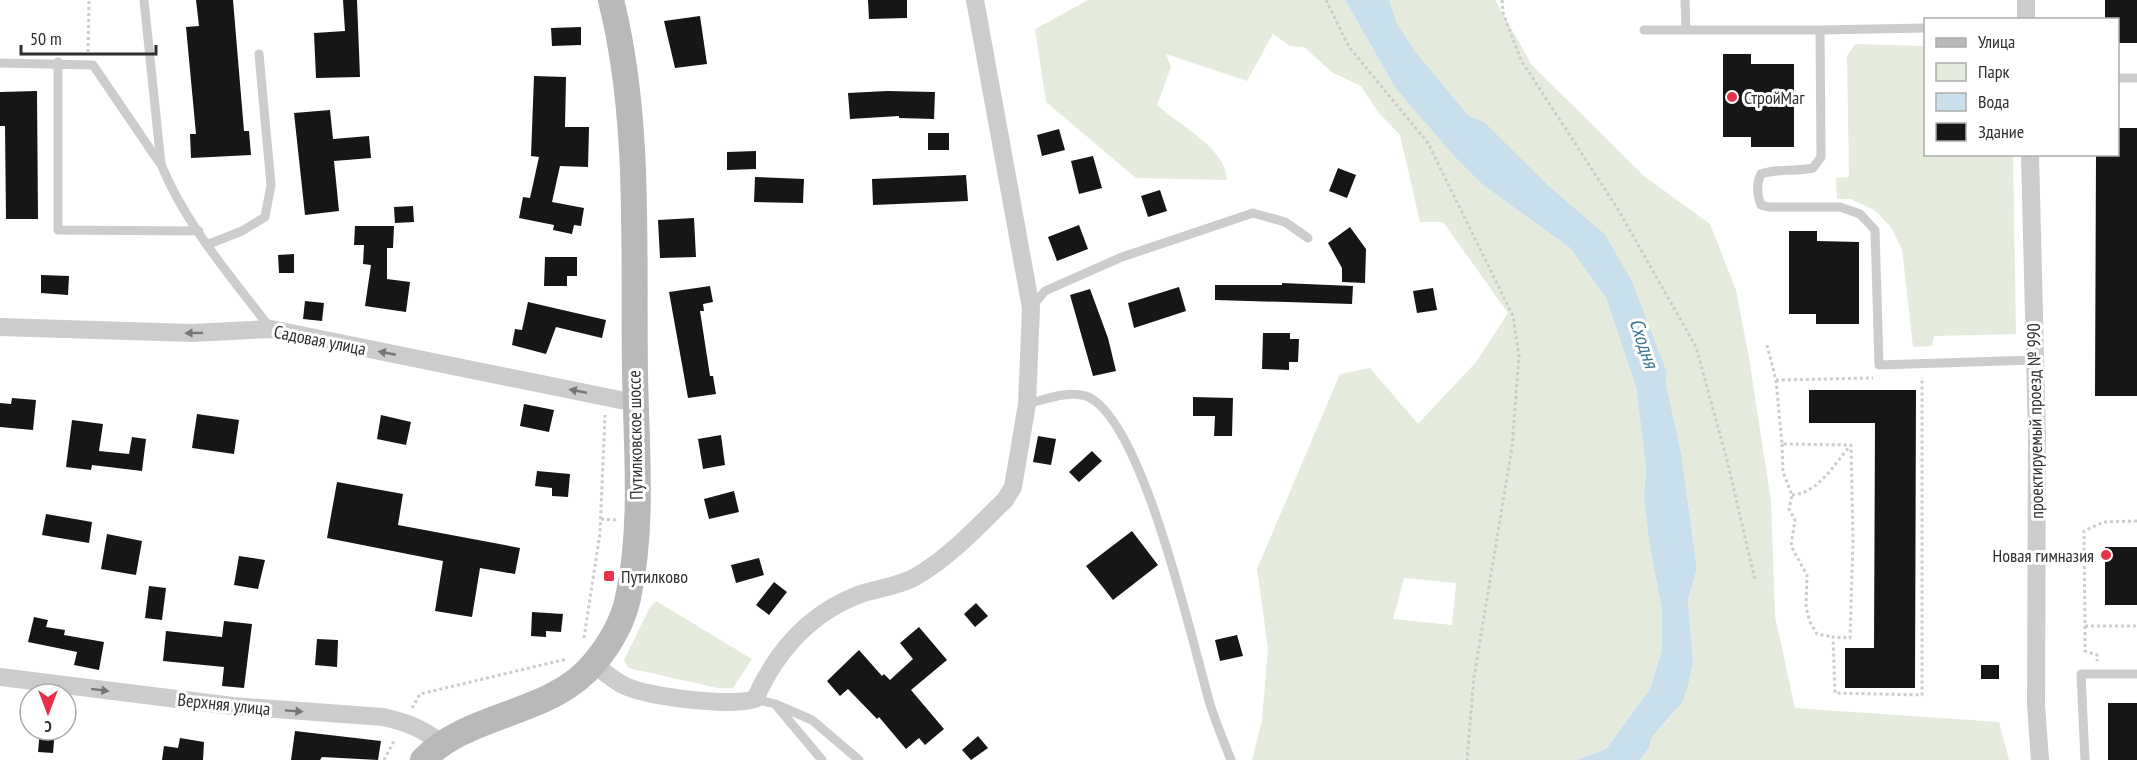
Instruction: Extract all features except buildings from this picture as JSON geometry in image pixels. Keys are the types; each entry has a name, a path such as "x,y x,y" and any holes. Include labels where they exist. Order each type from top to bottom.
{"main road":[{"name":"Путилковское шоссе","path":"433,752 478,726 551,697 594,665 620,623 628,599 636,520 633,196 628,96 611,0"}],"street":[{"path":"594,665 624,686 669,697 742,703 754,699 773,663 796,634 835,605 860,594 912,579 934,566 1005,500 1013,487 1027,404 1030,308 975,0"},
{"path":"2026,0 2026,18"},
{"name":"проектируемый проезд № 990","path":"2030,156 2035,360 2036,705 2040,760"},
{"name":"Садовая улица","path":"0,327 192,333 271,329 635,403"},
{"name":"Верхняя улица","path":"0,677 233,706 383,717 426,731 433,752"}],"lane":[{"path":"144,0 161,164"},
{"path":"1685,0 1686,30"},
{"path":"1644,30 1924,28"},
{"path":"1820,30 1821,157 1813,168 1798,171 1768,171 1761,174 1758,181 1758,197 1761,205 1839,207 1860,214 1875,230 1879,364 2035,360"},
{"path":"209,244 242,231 265,217 271,185 259,54"},
{"path":"58,62 58,230 199,231"},
{"path":"0,63 88,64 99,73 161,164 169,184 199,231 271,329"},
{"path":"2119,78 2137,78"},
{"path":"1030,308 1045,291 1122,258 1253,213 1285,222 1308,238"},
{"path":"1027,404 1065,395 1085,396 1100,405 1118,432 1138,467 1176,578 1211,705 1231,760"},
{"path":"2085,760 2081,674 2137,674"},
{"path":"754,699 775,704 812,720 859,760"},
{"path":"775,704 822,760"}],"path":[{"path":"88,0 88,64"},
{"path":"1326,0 1349,47 1428,143 1513,316 1519,356 1512,447 1474,676 1467,760"},
{"path":"1502,0 1503,13 1521,60 1620,211 1696,347 1728,460 1755,580"},
{"path":"1767,345 1776,380 1783,472 1792,495 1789,509 1795,520 1791,546 1807,575 1806,607 1817,634 1850,638 1854,541 1851,445"},
{"path":"1833,637 1835,693 1922,695 1923,376 1912,377"},
{"path":"1776,380 1878,378"},
{"path":"1782,444 1851,445"},
{"path":"1792,495 1804,494 1815,487 1851,445"},
{"path":"601,519 623,520"},
{"path":"2097,674 2097,655 2085,651 2084,531 2104,522 2137,521"},
{"path":"2085,626 2137,626"},
{"path":"384,760 399,732"}],"green space":[{"path":"1088,0 1345,0 1396,89 1483,185 1570,248 1606,298 1636,387 1646,469 1644,497 1649,541 1662,611 1662,650 1650,689 1606,749 1576,760 1252,760 1262,720 1268,648 1257,569 1340,374 1370,368 1418,424 1476,362 1508,313 1443,222 1420,222 1400,135 1378,112 1361,86 1333,73 1304,47 1290,46 1273,34 1247,81 1166,54 1171,67 1157,105 1210,147 1225,168 1227,180 1136,178 1046,102 1035,29","holes":["1404,578 1456,583 1452,625 1393,619"]},
{"path":"1389,0 1495,0 1532,65 1644,176 1710,224 1736,290 1749,358 1771,501 1775,616 1795,708 1999,722 2009,760 1640,760 1649,748 1652,737 1675,712 1693,661 1688,600 1696,572 1696,561 1681,452 1666,384 1667,372 1632,281 1605,234 1549,186 1485,124 1468,115 1415,51 1397,23"},
{"path":"1855,44 1924,46 1924,156 2013,156 2016,334 1934,336 1932,346 1913,347 1902,249 1891,227 1874,210 1850,199 1837,199 1836,178 1849,177 1847,56"},
{"path":"656,601 752,659 733,688 717,688 628,668 624,660 650,607"}],"water":[{"name":"Сходня","path":"1345,0 1389,0 1397,23 1415,51 1468,115 1485,123 1549,186 1605,234 1632,281 1667,372 1666,384 1681,452 1696,561 1696,572 1688,600 1693,661 1688,686 1682,703 1652,737 1649,748 1640,760 1576,760 1606,749 1650,689 1662,650 1662,611 1649,541 1644,497 1646,469 1636,387 1606,298 1570,248 1483,185 1455,157 1396,89"}],"place":[{"name":"СтройМаг","path":"1732,97"},
{"name":"Новая гимназия","path":"2106,555"},
{"name":"Путилково","path":"609,576"}]}
